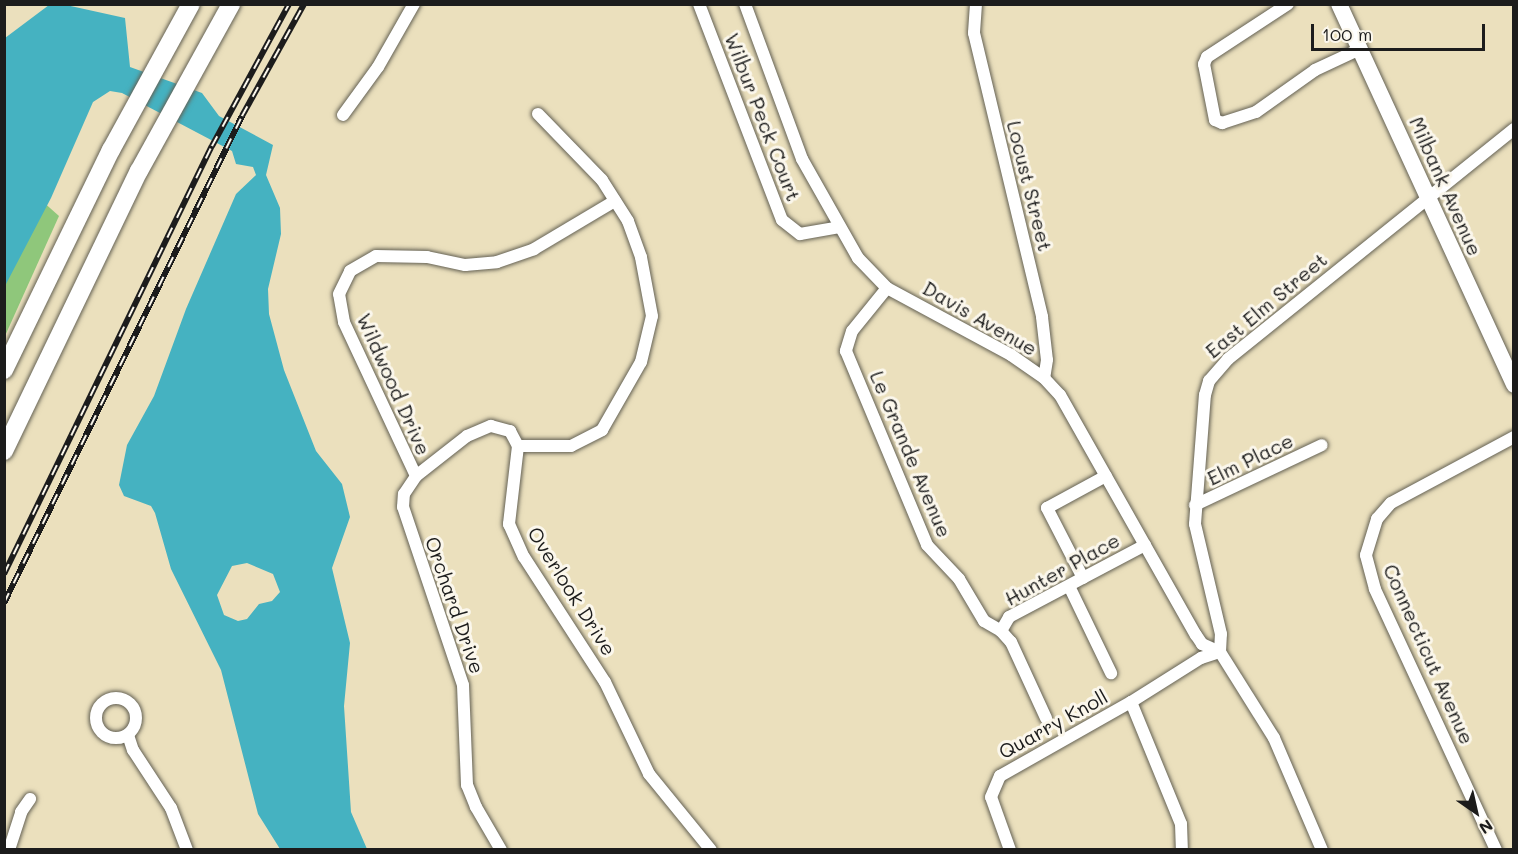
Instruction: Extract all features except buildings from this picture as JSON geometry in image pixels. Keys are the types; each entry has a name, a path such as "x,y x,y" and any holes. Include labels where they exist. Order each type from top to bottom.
{"highway":[{"path":"4,370 133,108 191,4"},
{"path":"4,451 163,125 231,4"}],"main road":[{"name":"Milbank Avenue","path":"1339,4 1514,385"}],"street":[{"path":"343,115 378,67 414,4"},
{"name":"Wilbur Peck Court","path":"699,4 782,220 800,234 839,227"},
{"name":"Davis Avenue","path":"745,4 784,117 839,227 872,276 887,288 1011,355 1044,378 1068,405 1196,635 1202,644 1220,652"},
{"name":"Locust Street","path":"976,4 974,33 1042,317 1047,360 1044,378"},
{"path":"1288,4 1208,57 1204,64 1215,120 1222,123 1256,112 1315,70 1360,49"},
{"path":"416,476 480,429 491,426 510,431 518,446 572,446 590,439 610,418 641,362 652,316 648,286 634,236 602,180 538,114"},
{"name":"East Elm Street","path":"1323,849 1274,738 1220,652 1221,634 1197,545 1195,505 1201,417 1209,381 1216,371 1514,129"},
{"name":"Wildwood Drive","path":"416,476 344,322 339,294 350,271 376,256 413,255 465,265 497,262 534,249 615,201"},
{"name":"Le Grande Avenue","path":"887,288 852,331 846,351 927,545 959,579 984,621 1001,631 1011,642 1046,718"},
{"name":"Connecticut Avenue","path":"1496,849 1375,589 1366,555 1374,526 1391,503 1514,437"},
{"name":"Elm Place","path":"1195,505 1211,501 1322,445"},
{"name":"Overlook Drive","path":"518,446 508,509 515,539 615,700 649,774 711,849"},
{"name":"Orchard Drive","path":"416,476 404,494 403,507 463,685 467,785 476,807 501,849"},
{"path":"1083,579 1047,507 1106,476"},
{"name":"Hunter Place","path":"1001,631 1009,617 1145,545"},
{"path":"1069,586 1111,673"},
{"name":"Quarry Knoll","path":"1010,849 991,796 1000,776 1131,702 1201,658 1220,652"},
{"name":"Quarry Knoll","path":"1131,702 1184,834 1182,849"},
{"path":"128,735 133,750 171,808 187,849"},
{"path":"9,849 21,812 30,799"}],"green space":[{"path":"5,168 59,216 5,336"}],"water":[{"path":"49,5 66,5 125,18 130,67 202,93 219,116 273,145 266,175 280,208 281,234 268,289 269,314 284,370 316,451 342,484 350,517 332,568 350,643 344,706 351,812 367,849 280,849 258,814 221,670 171,569 155,513 151,506 124,496 119,485 127,445 154,396 186,309 236,194 256,175 253,167 236,164 232,151 122,93 110,91 93,102 51,198 5,286 5,38","holes":["247,563 273,574 280,592 272,601 259,604 247,619 238,621 224,615 217,595 232,566"]}],"railway":[{"path":"4,574 212,146 289,4"},
{"path":"4,603 242,116 304,4"}]}
